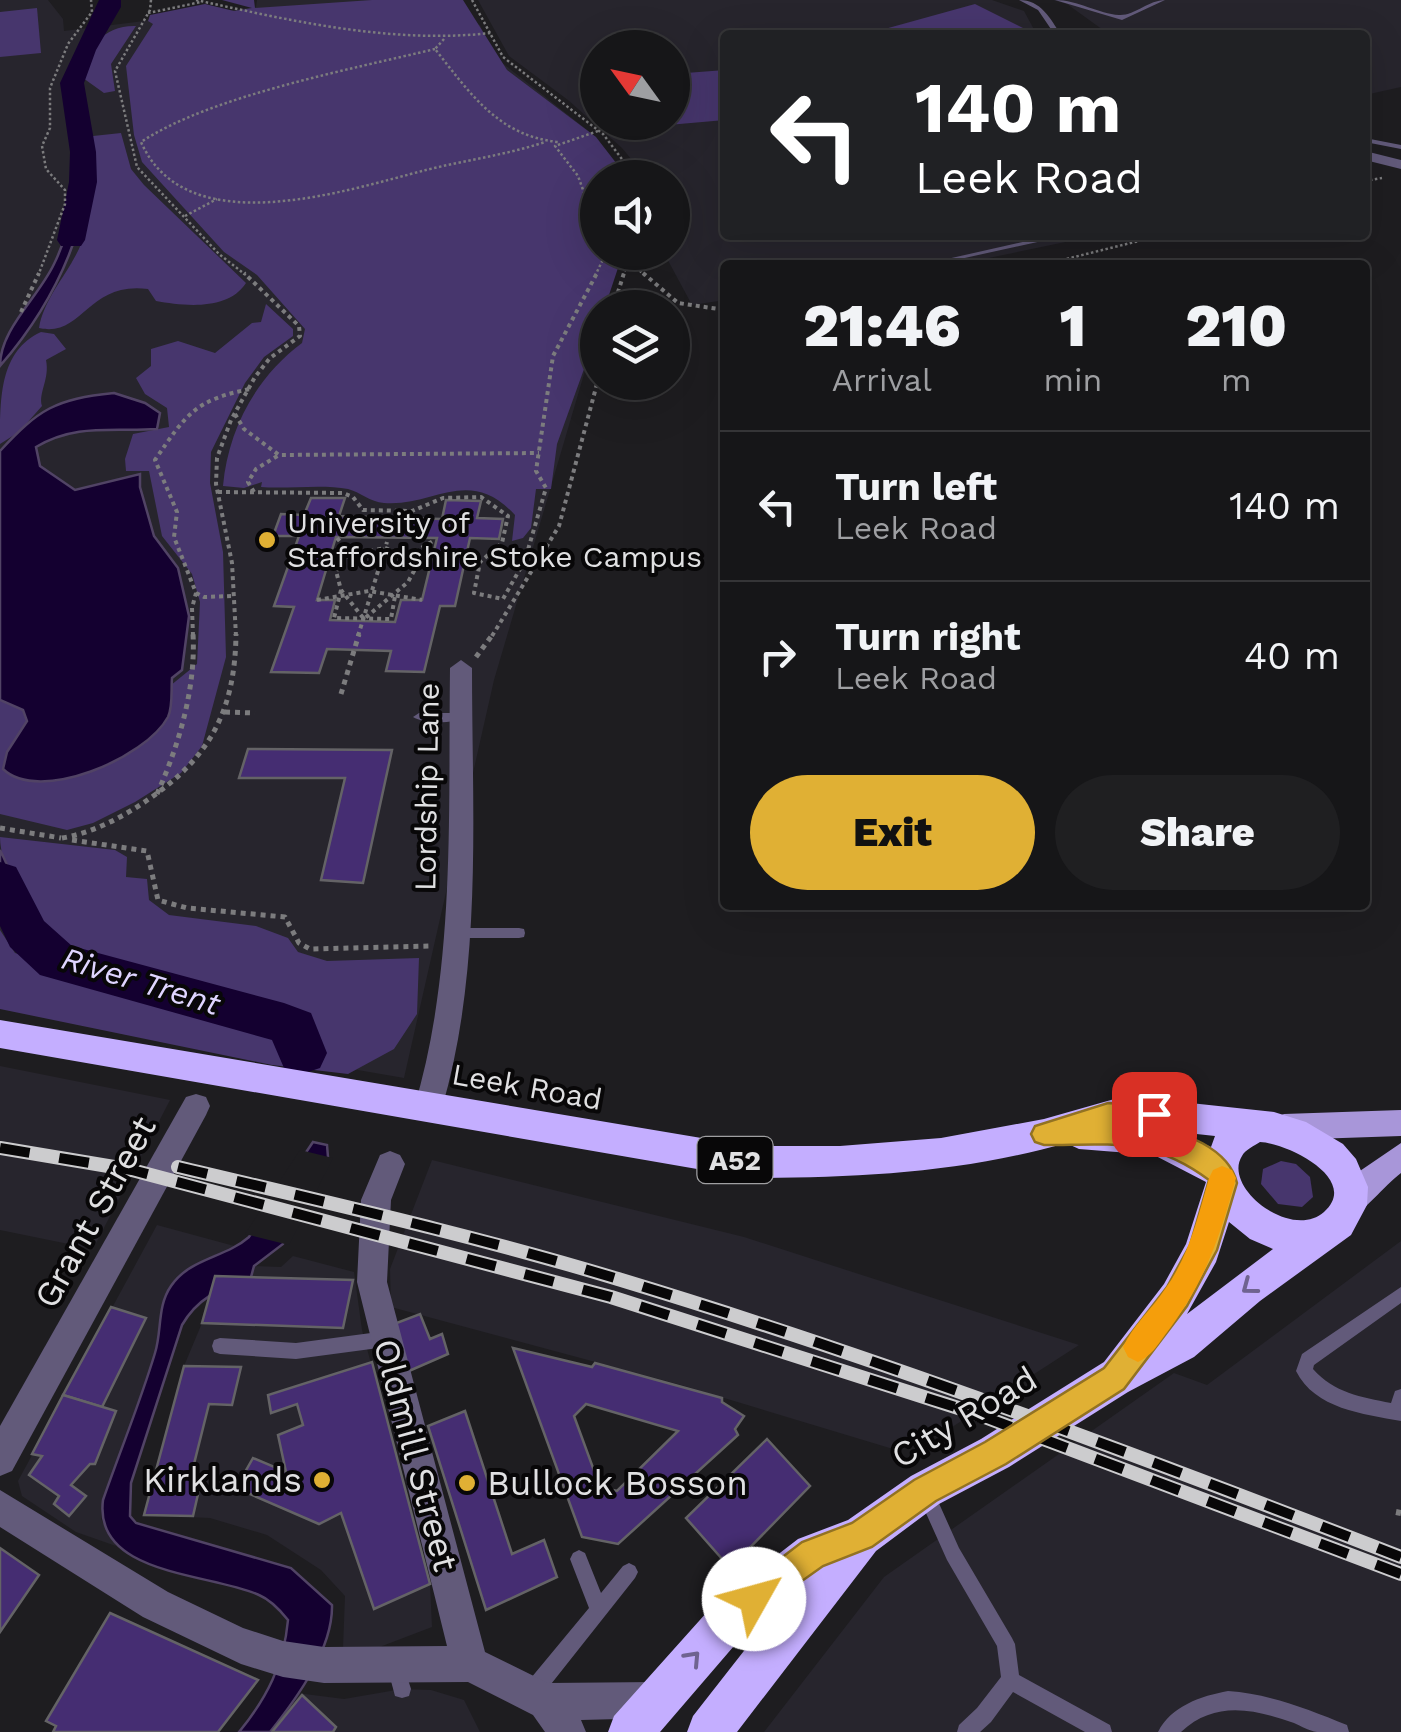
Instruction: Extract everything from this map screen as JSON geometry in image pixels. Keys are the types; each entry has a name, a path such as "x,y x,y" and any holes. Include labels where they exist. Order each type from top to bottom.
{"highway":[{"name":"Leek Road","path":"0,1034 749,1162 840,1162 941,1154 1044,1134 1125,1112 1274,1126"},
{"path":"1274,1126 1312,1138 1332,1156 1346,1179 1338,1218 1305,1238 1269,1231 1239,1210 1222,1178 1222,1156 1232,1139 1274,1126"},
{"name":"Leek Road","path":"1044,1134 1130,1134 1162,1140 1190,1150 1222,1178"},
{"name":"City Road","path":"1114,1378 1177,1297 1203,1250 1222,1178"},
{"name":"City Road","path":"643,1716 731,1617 813,1554 861,1536 925,1490 996,1453 1114,1378 1180,1344 1338,1218"},
{"name":"City Road","path":"709,1732 861,1536"}],"main road":[{"path":"1274,1126 1401,1123"},
{"name":"City Road","path":"1338,1218 1364,1184 1401,1156"}],"street":[{"path":"1370,156 1401,165"},
{"name":"Lordship Lane","path":"428,1108 446,1047 459,886 461,668"},
{"name":"Grant Street","path":"0,1459 196,1106"},
{"name":"Oldmill Street","path":"390,1164 376,1200 372,1282 470,1664"},
{"path":"0,1508 184,1620 265,1653 322,1666 399,1676 470,1664 547,1710 643,1716"}],"lane":[{"path":"1022,0 1040,9 1055,30"},
{"path":"1058,0 1122,18 1162,0"},
{"path":"1391,145 1401,136"},
{"path":"1370,141 1401,147"},
{"path":"951,260 1041,240"},
{"path":"419,718 459,717"},
{"path":"454,940 519,933"},
{"path":"1399,1408 1336,1400 1314,1386 1304,1371 1308,1360 1401,1294"},
{"path":"220,1346 296,1350 386,1339"},
{"path":"925,1490 953,1554 1006,1644 1010,1680 966,1732"},
{"path":"579,1558 598,1609"},
{"path":"547,1710 598,1609 628,1572"},
{"path":"1010,1680 1103,1732"},
{"path":"1167,1732 1206,1703 1240,1698 1269,1704 1340,1732"}],"path":[{"path":"21,312 40,274 65,204 65,190 46,169 42,146 50,128 50,88 68,44 92,12 91,0"},
{"path":"62,838 78,836 156,796 204,755 225,712 233,676 234,596 217,460 235,414 268,360 300,336 299,326 262,294 256,283 219,254 136,167 115,71 151,0"},
{"path":"196,0 304,24 446,38 491,33"},
{"path":"472,0 503,57 580,117"},
{"path":"148,12 204,2"},
{"path":"446,38 435,49 217,109 146,136 142,142 149,162 168,181 187,192 218,199 300,196 546,142"},
{"path":"435,49 485,109 514,135 546,142 580,136"},
{"path":"605,140 621,160"},
{"path":"558,142 556,146 580,180"},
{"path":"185,216 218,199"},
{"path":"1062,260 1143,240"},
{"path":"218,492 343,493 353,497 363,510 394,512 412,510 443,498 482,497 508,516 502,543 480,562 474,594 504,599 517,581 546,488 536,471 553,356 597,270"},
{"path":"641,270 666,300 720,309"},
{"path":"156,796 177,750 194,652 192,608 196,594 174,537 177,512 155,460 189,407 211,395 250,389"},
{"name":"Lordship Lane","path":"461,668 493,636 560,526 593,400"},
{"path":"235,414 244,429 279,455"},
{"path":"254,492 248,482 251,474 260,464 279,455 539,453"},
{"path":"337,538 352,555"},
{"path":"408,556 433,541"},
{"path":"342,694 386,545"},
{"path":"386,545 408,556 414,571 395,594 364,619 341,590 336,571 352,555 386,545"},
{"path":"341,590 334,618 391,619 395,594"},
{"path":"317,600 341,590 422,600"},
{"path":"196,594 234,596"},
{"path":"225,712 255,713"},
{"path":"0,828 147,851 158,900 187,908 284,917 302,946 318,953 454,940"}],"shaded area":[{"name":"University of Staffordshire Stoke Campus","path":"0,0 48,0 63,19 64,31 256,7 257,0 401,0 480,25 496,58 580,124 580,140 596,140 596,160 580,160 580,270 597,270 597,290 580,290 580,388 494,680 404,1078 0,1008"},
{"path":"222,0 254,0 255,8 372,0 463,0 507,70 580,125 580,140 598,140 614,160 580,160 580,270 617,270 611,290 580,290 580,380 557,444 551,489 536,489 531,528 523,538 512,541 515,515 498,500 467,490 384,503 338,488 261,487 262,482 244,488 223,486 231,445 247,406 271,372 302,343 305,329 257,275 224,252 142,162 134,135 126,66 153,24 148,21 150,15 205,4 234,11 252,8"},
{"path":"478,0 992,0 1024,11 1034,30 720,30 720,240 1075,240 979,260 720,260 720,301 692,305 690,290 684,290 673,270 690,270 690,160 632,160 613,140 690,140 690,30 580,30 580,111 509,56"},
{"path":"1053,0 1401,0 1401,87 1370,94 1370,30 1103,30 1067,4"},
{"path":"975,4 1027,30 881,30"},
{"path":"37,8 41,53 0,57 0,12"},
{"path":"136,26 111,64 115,91 104,93 83,78 88,57 98,40 114,29"},
{"path":"720,70 720,120 690,123 690,73"},
{"path":"121,133 131,169 144,185 246,283 228,298 205,304 156,301 148,289 128,289 98,300 66,325 39,328 48,302 76,255 86,229 86,171 93,136"},
{"path":"90,180 69,256 58,279 32,324 0,366 6,339 59,254 79,182"},
{"path":"266,304 293,329 293,336 264,357 245,383 211,452 210,483 223,552 226,657 202,746 181,773 93,823 67,830 0,814 0,673 128,720 197,664 200,602 192,574 162,536 149,471 126,471 125,459 133,434 169,427 167,408 145,394 136,378 151,366 151,349 178,341 215,353 252,323 261,322"},
{"path":"41,332 54,334 66,349 46,360 42,406 19,432 0,444 2,392 10,363 27,340"},
{"path":"114,393 145,403 160,413 157,429 66,434 36,447 40,466 75,490 140,474 154,536 178,568 189,616 182,670 172,678 168,717 138,747 116,761 65,779 20,778 3,769 7,752 27,721 23,710 0,700 0,451 50,408"},
{"path":"0,837 115,850 127,857 126,877 147,879 149,900 169,915 256,926 288,938 298,952 327,961 419,958 417,1014 394,1049 348,1074 272,1065 0,1009 0,930 15,953 233,1014 284,1039 289,1049 302,1053 314,1042 311,1024 294,1014 123,971 80,957 49,940 23,906 9,877"},
{"path":"0,850 41,929 68,951 88,959 84,985 43,966 13,935 1,906"},
{"path":"0,1066 170,1100 93,1249 0,1230"},
{"path":"313,1142 327,1145 328,1157 283,1244 254,1266 251,1277 203,1300 182,1325 131,1483 130,1516 136,1523 291,1568 332,1605 320,1656 291,1704 270,1732 239,1732 272,1680 283,1651 288,1620 259,1595 135,1558 116,1544 105,1525 103,1500 149,1372 171,1286 188,1269 249,1237"},
{"path":"432,1160 744,1237 1079,1345 946,1431 893,1449 681,1385 391,1307 390,1269"},
{"path":"1281,1161 1296,1164 1310,1177 1313,1197 1302,1207 1278,1204 1261,1184 1263,1169"},
{"path":"157,1225 238,1247 205,1259 171,1286 162,1305 157,1349 103,1500 101,1519 116,1546 76,1532 22,1496 18,1481"},
{"path":"1401,1241 1401,1732 764,1732 884,1577 1174,1373 1207,1385"},
{"path":"293,1256 354,1272 362,1330 430,1584 432,1627 377,1648 343,1648 345,1596 321,1570 267,1535 210,1518 144,1515 184,1366 202,1323 215,1276 250,1277 254,1266 281,1267"},
{"path":"402,1689 431,1690 464,1700 480,1732 270,1732 297,1693 344,1699"}],"pier":[{"path":"300,1150 333,1158 289,1245 245,1234"}],"building":[{"path":"311,498 345,498 339,516 442,519 446,500 481,501 477,518 503,519 499,539 470,538 455,606 440,606 424,672 386,671 391,651 327,649 319,673 271,672 294,607 274,606 299,536 273,536 281,514 304,515","holes":["336,537 437,538 422,600 401,600 395,622 330,620 335,600 317,600"]},
{"path":"248,749 392,750 363,883 321,880 345,778 239,778"},
{"path":"215,1276 353,1280 343,1328 202,1323"},
{"path":"111,1307 146,1318 102,1407 63,1395"},
{"path":"420,1314 430,1339 442,1334 448,1354 409,1371 394,1324"},
{"path":"513,1348 592,1367 595,1363 722,1398 722,1402 744,1416 735,1429 738,1435 618,1544 582,1537","holes":["586,1404 678,1431 617,1491 600,1487 574,1416"]},
{"name":"Kirklands","path":"372,1362 430,1584 374,1609 341,1513 319,1524 236,1488 253,1458 286,1472 278,1435 303,1425 297,1404 271,1413 268,1395"},
{"path":"184,1366 241,1367 232,1405 209,1404 190,1480 201,1481 193,1516 144,1515"},
{"path":"63,1395 116,1411 95,1464 90,1464 71,1485 86,1496 69,1516 54,1504 59,1496 29,1475 42,1456 32,1454"},
{"name":"Bullock Bosson","path":"465,1411 512,1554 544,1540 557,1577 486,1610 428,1426"},
{"path":"767,1439 810,1486 730,1568 686,1518"},
{"path":"0,1548 39,1575 0,1632"},
{"path":"110,1613 258,1680 218,1732 53,1732 56,1726 46,1721"},
{"path":"302,1695 336,1727 333,1732 272,1732"}],"waterway":[{"name":"River Trent","path":"71,240 83,182 83,152 72,83 110,0"},
{"name":"River Trent","path":"0,879 27,934 57,961 284,1023 294,1028 302,1053"}],"railway":[{"path":"0,1148 132,1170 611,1297 974,1413 1401,1574"},
{"path":"178,1167 509,1248 717,1310 1012,1410 1401,1557"}],"slow traffic":[{"path":"1138,1347 1177,1297 1203,1250 1222,1178"}],"place":[{"name":"University of Staffordshire Stoke Campus","path":"267,540"},
{"name":"Kirklands","path":"322,1480"},
{"name":"Bullock Bosson","path":"467,1483"}],"route":[{"path":"754,1599 813,1554 861,1536 925,1490 996,1453 1114,1378 1177,1297 1203,1250 1223,1183 1221,1173 1190,1150 1162,1140 1130,1134 1044,1134 1108,1114 1154,1114"}]}
